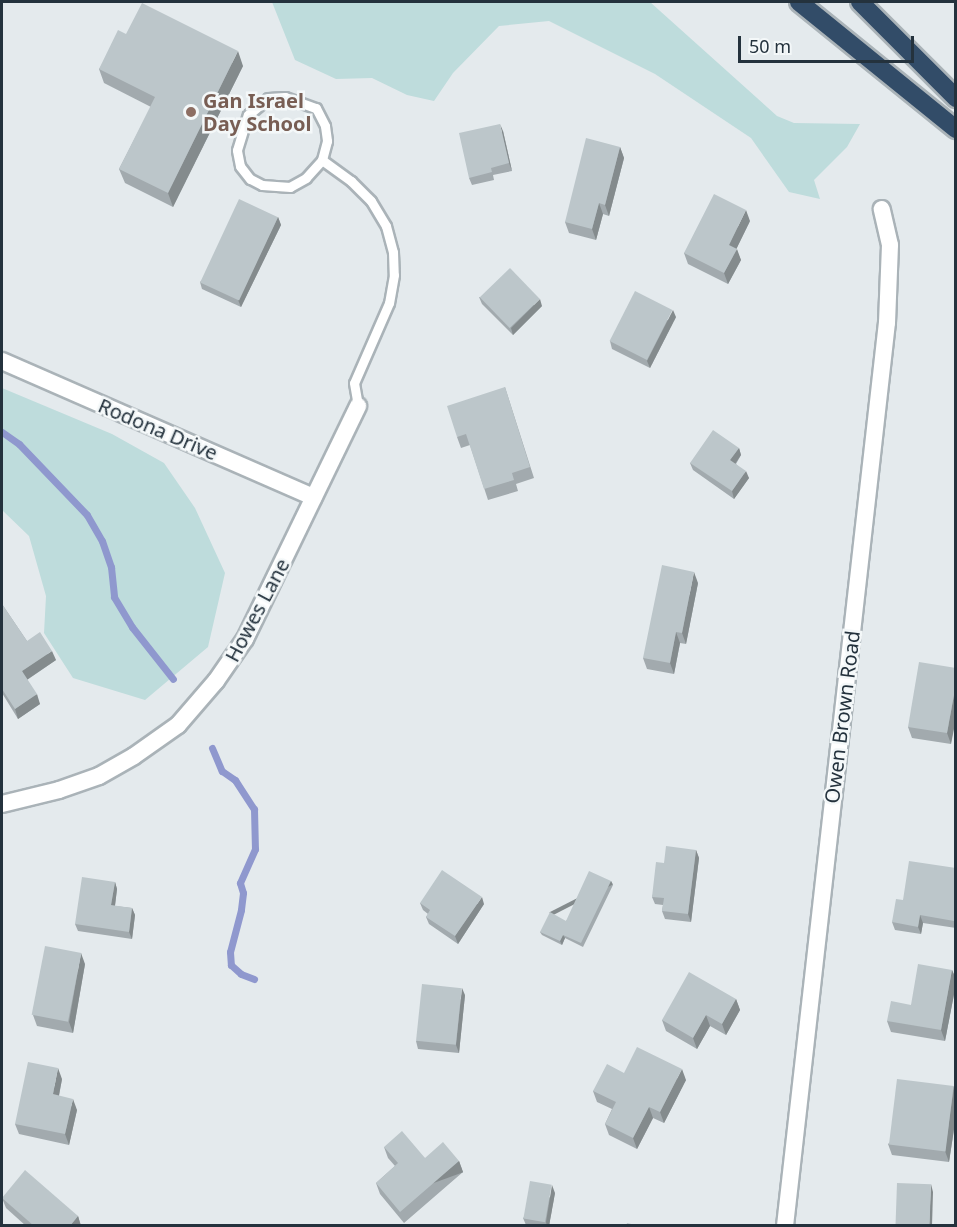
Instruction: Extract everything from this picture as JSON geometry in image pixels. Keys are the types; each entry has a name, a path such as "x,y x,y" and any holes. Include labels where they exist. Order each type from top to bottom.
{"highway":[{"path":"799,2 956,129"},
{"path":"860,2 956,98"}],"street":[{"name":"Owen Brown Road","path":"785,1226 891,285 890,245 882,209"},
{"name":"Rodona Drive","path":"2,361 314,496"},
{"name":"Howes Lane","path":"2,804 59,790 99,776 134,756 178,725 216,681 245,639 358,406"}],"lane":[{"path":"285,97 316,108 325,126 327,141 322,160 306,178 290,187 262,185 250,179 240,166 237,150 248,115 268,98 285,97"},
{"path":"322,160 351,181 371,201 386,226 393,252 394,275 389,303 354,383 358,406"}],"shaded area":[{"path":"272,2 650,2 777,116 794,123 860,124 847,147 814,180 820,199 789,192 751,138 655,74 549,21 499,26 453,73 434,101 407,95 372,78 336,79 295,60"},
{"path":"2,388 112,434 164,463 195,508 225,573 208,647 145,700 73,678 44,633 46,596 29,536 2,510"}],"building":[{"name":"Gan Israel Day School","path":"142,3 238,51 168,193 119,169 155,97 99,69 118,30 126,34"},
{"path":"500,124 509,163 491,168 492,172 469,178 459,133"},
{"path":"586,138 620,147 605,205 599,203 592,229 565,222"},
{"path":"714,194 746,210 729,245 737,249 724,273 684,253"},
{"path":"239,199 278,217 239,301 200,282"},
{"path":"510,268 540,299 510,328 480,297"},
{"path":"635,291 672,310 647,360 610,341"},
{"path":"505,387 530,467 512,473 514,480 484,489 466,434 457,437 447,406"},
{"path":"713,430 739,448 730,460 746,471 732,491 690,463"},
{"path":"662,565 694,572 682,633 676,632 670,663 643,658"},
{"path":"2,604 27,641 40,632 52,651 22,671 37,694 15,709 2,689"},
{"path":"919,662 956,668 956,684 947,733 908,727"},
{"path":"666,846 696,850 688,914 662,911 664,898 652,897 656,862 664,863"},
{"path":"909,861 956,868 954,921 920,915 918,927 892,922 896,899 903,900"},
{"path":"442,870 482,897 455,936 426,917 430,910 420,903"},
{"path":"589,871 611,881 581,943 563,935 560,941 540,932 550,912 566,921"},
{"path":"82,877 115,882 111,905 132,908 129,932 75,924"},
{"path":"45,946 81,953 68,1022 32,1015"},
{"path":"918,964 952,970 941,1030 887,1021 891,1001 911,1005"},
{"path":"689,972 736,999 722,1024 706,1015 693,1038 662,1020"},
{"path":"422,984 462,988 456,1045 416,1041"},
{"path":"637,1047 682,1069 660,1112 649,1107 633,1138 605,1124 616,1102 593,1091 607,1064 624,1073"},
{"path":"28,1062 58,1068 53,1094 73,1099 65,1134 15,1124"},
{"path":"897,1079 954,1086 946,1151 889,1145"},
{"path":"402,1131 425,1158 443,1142 459,1161 400,1212 376,1183 398,1163 384,1147"},
{"path":"25,1170 78,1216 70,1226 34,1226 2,1198"},
{"path":"530,1181 552,1185 545,1222 523,1218"},
{"path":"897,1183 931,1184 930,1226 895,1226"}],"waterway":[{"path":"2,432 19,444 87,515 102,541 111,567 114,597 132,627 173,679"},
{"path":"212,748 222,771 235,780 254,809 255,849 240,883 243,893 241,910 230,952 231,965 241,974 254,979"}],"place":[{"name":"Gan Israel Day School","path":"191,112"}]}
